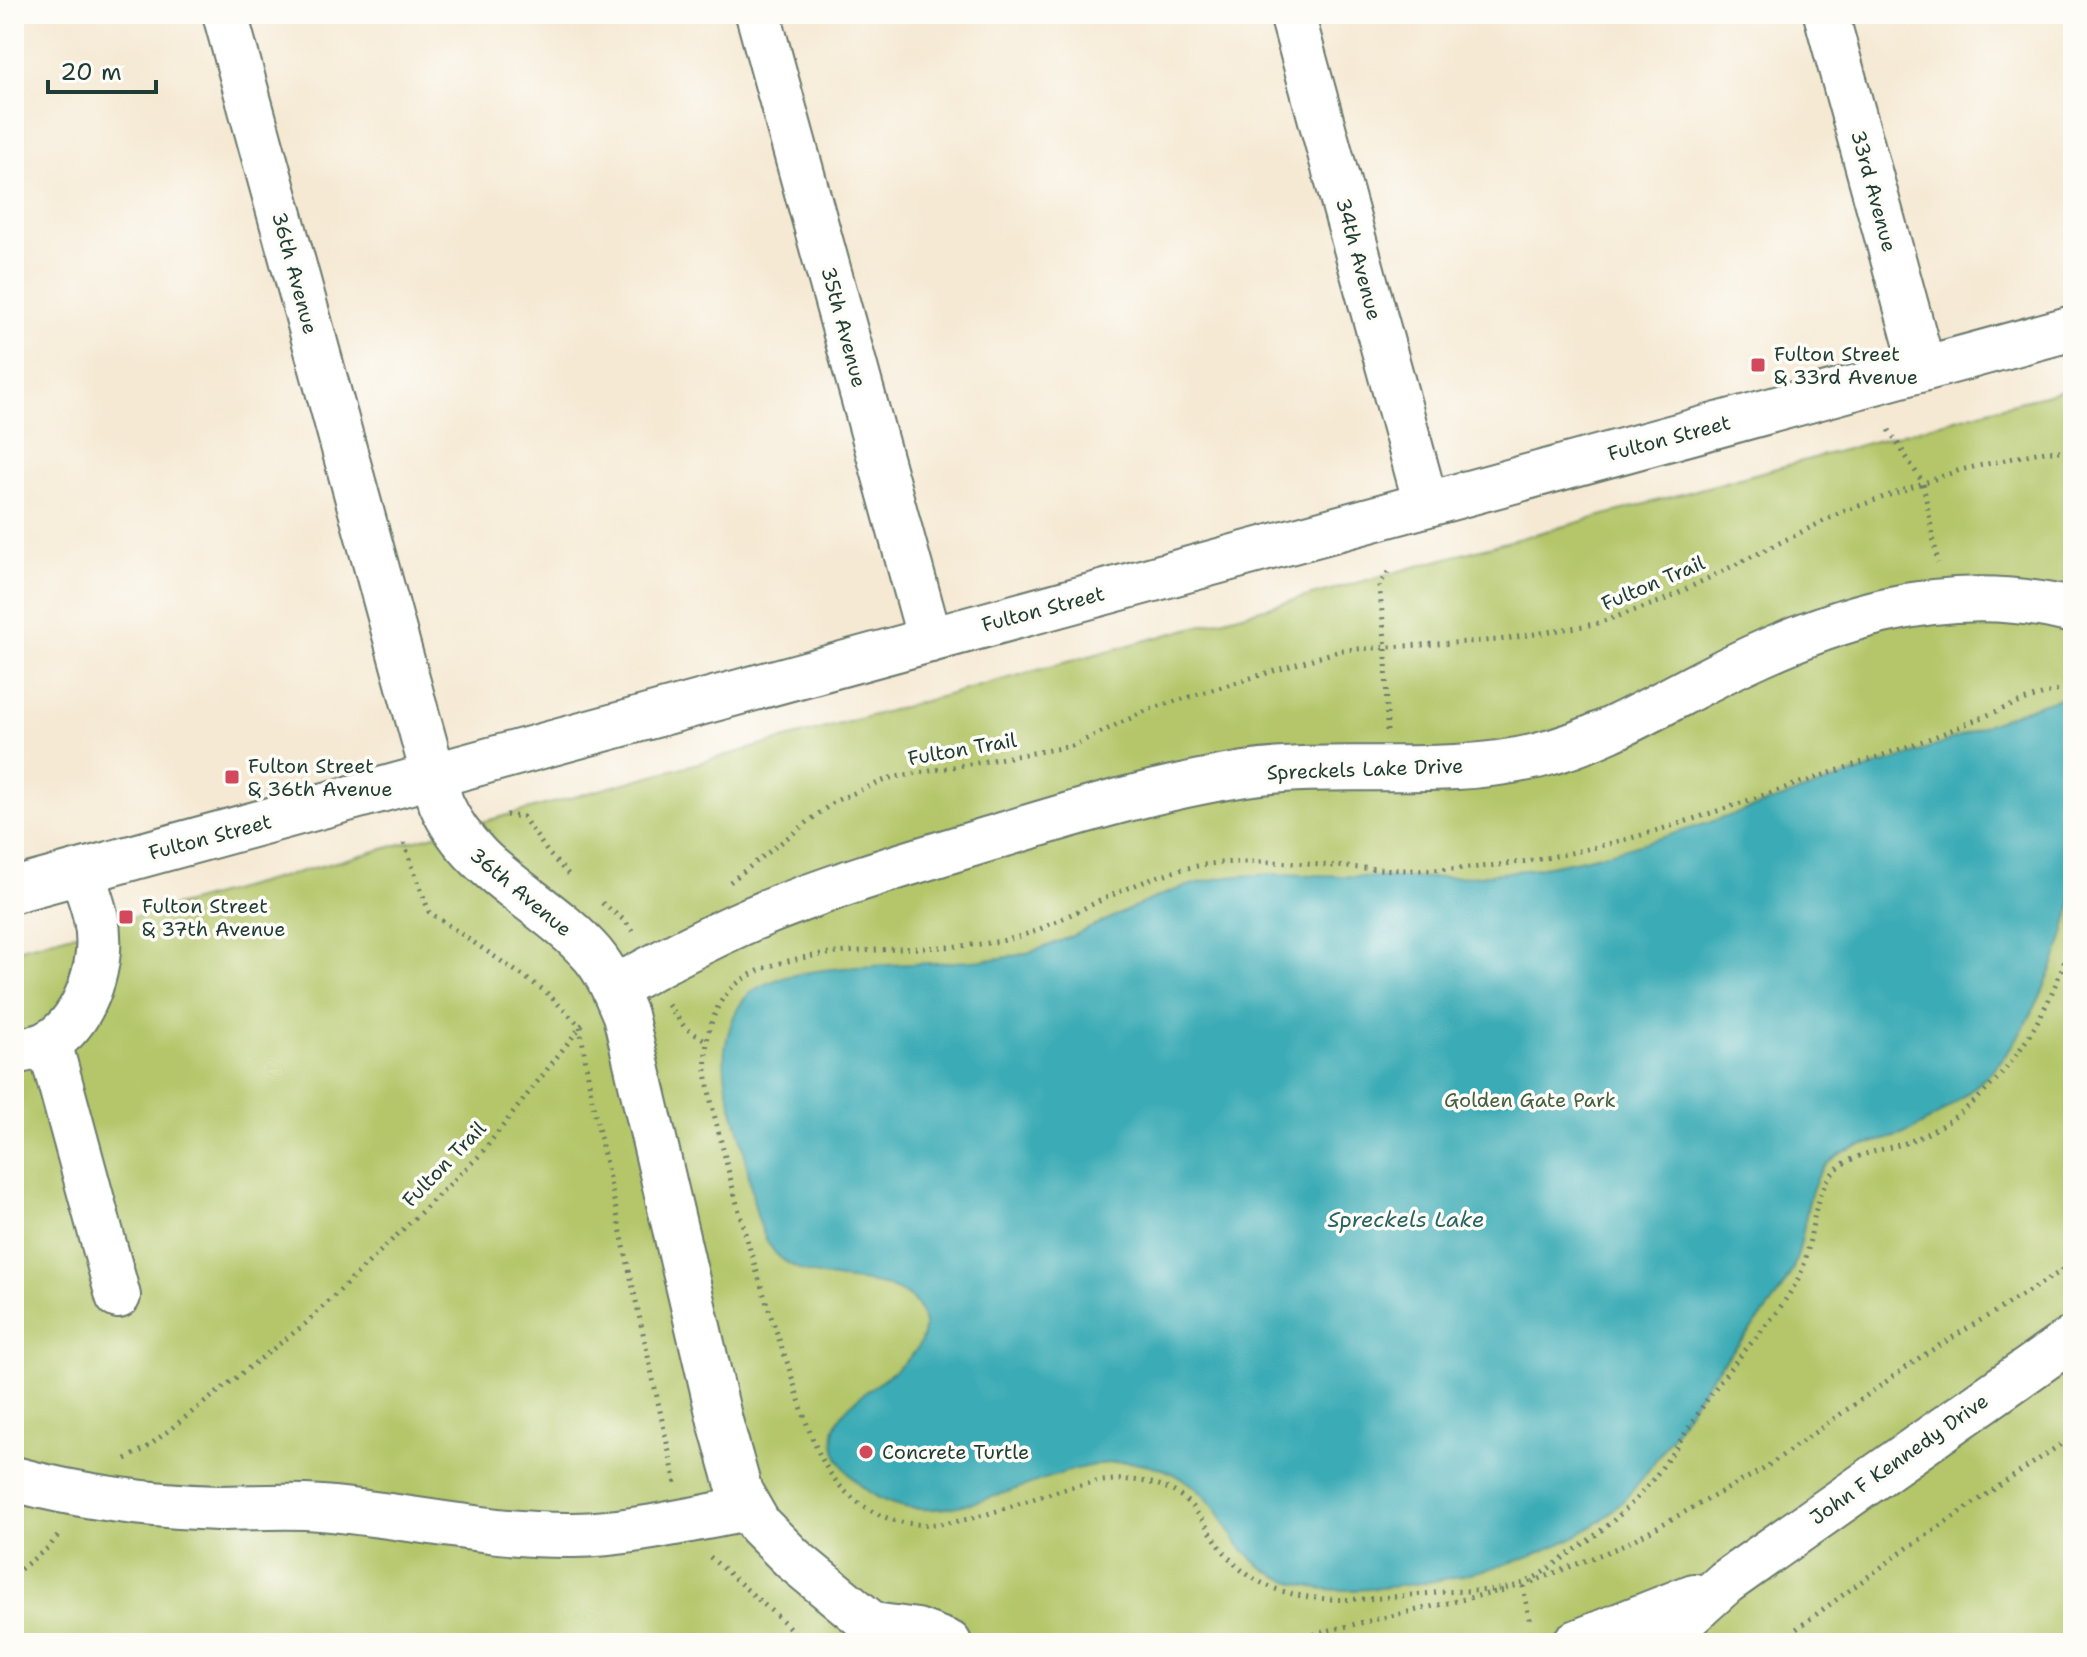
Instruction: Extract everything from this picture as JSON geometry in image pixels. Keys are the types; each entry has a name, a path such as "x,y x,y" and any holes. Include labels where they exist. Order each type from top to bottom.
{"street":[{"name":"36th Avenue","path":"225,14 433,776 447,816 471,851 592,954 614,988 628,1029 727,1452 748,1509 759,1525 793,1559 876,1634 917,1631 949,1643"},
{"name":"35th Avenue","path":"758,14 930,640"},
{"name":"34th Avenue","path":"1292,14 1426,504"},
{"name":"33rd Avenue","path":"1826,14 1923,368"},
{"name":"Fulton Street","path":"14,890 2073,328"},
{"name":"Spreckels Lake Drive","path":"614,988 697,944 795,901 1121,799 1292,769 1481,764 1532,757 1580,745 1624,726 1753,656 1852,618 1945,599 2024,602 2073,611"},
{"path":"82,872 97,922 94,971 81,1008 69,1024 32,1047 118,1296"},
{"name":"John F Kennedy Drive","path":"1658,1643 1726,1582 2073,1338"},
{"path":"14,1479 89,1497 177,1506 318,1507 499,1530 573,1535 612,1533 748,1509"},
{"name":"John F Kennedy Drive","path":"1575,1643 1726,1582"}],"path":[{"path":"1889,430 1923,483 1945,599"},
{"name":"Fulton Trail","path":"723,888 835,801 890,778 1072,746 1150,709 1342,650 1499,640 1595,624 1662,601 1842,512 1960,470 2045,451 2073,451"},
{"path":"1388,768 1386,648 1379,585 1391,568"},
{"path":"2073,687 2030,698 1935,737 1706,815 1595,848 1440,869 1238,863 1204,865 1141,883 1007,940 833,954 782,963 746,978 730,990 719,1004 707,1041 707,1076 741,1219 820,1456 843,1490 859,1504 896,1521 943,1523 973,1518 1087,1483 1116,1479 1143,1480 1166,1487 1188,1501 1236,1565 1253,1577 1286,1591 1320,1598 1355,1599 1523,1586 1604,1531 1626,1512 1658,1473 1714,1388 1791,1291 1804,1264 1823,1192 1835,1170 1853,1159 1926,1135 1979,1096 2012,1063 2055,987 2073,936"},
{"path":"404,843 429,912 545,991 580,1026 592,1100 684,1520 709,1555 803,1643"},
{"name":"Fulton Trail","path":"14,1574 49,1547 113,1466 146,1448 305,1324 480,1155 580,1026 614,988"},
{"path":"1283,1643 1523,1586 1622,1546 1762,1470 1922,1356 2073,1264"},
{"path":"1777,1643 1906,1549 2073,1436"},
{"path":"1523,1586 1530,1623"}],"green space":[{"name":"Golden Gate Park","path":"2073,387 2073,1643 14,1643 14,950"}],"water":[{"name":"Spreckels Lake","path":"2073,695 2074,867 2070,911 2047,982 2024,1028 1991,1072 1938,1115 1904,1134 1846,1151 1827,1165 1810,1197 1800,1245 1785,1283 1756,1324 1712,1376 1635,1487 1599,1522 1571,1539 1504,1565 1434,1581 1336,1590 1287,1580 1258,1564 1240,1547 1204,1495 1185,1480 1151,1465 1127,1462 1097,1464 972,1503 942,1509 912,1508 883,1500 853,1478 840,1461 833,1439 838,1420 851,1404 907,1360 919,1344 924,1326 916,1303 905,1294 880,1284 806,1272 780,1258 766,1239 754,1205 724,1062 727,1036 738,1008 746,997 768,983 799,974 837,969 964,962 1030,952 1080,933 1152,899 1202,882 1229,877 1294,874 1451,877 1524,870 1596,856 1638,845 1928,749 2018,712"}],"place":[{"name":"Fulton Street & 33rd Avenue","path":"1758,365"},
{"name":"Fulton Street & 36th Avenue","path":"232,777"},
{"name":"Fulton Street & 37th Avenue","path":"126,917"},
{"name":"Concrete Turtle","path":"866,1452"}]}
